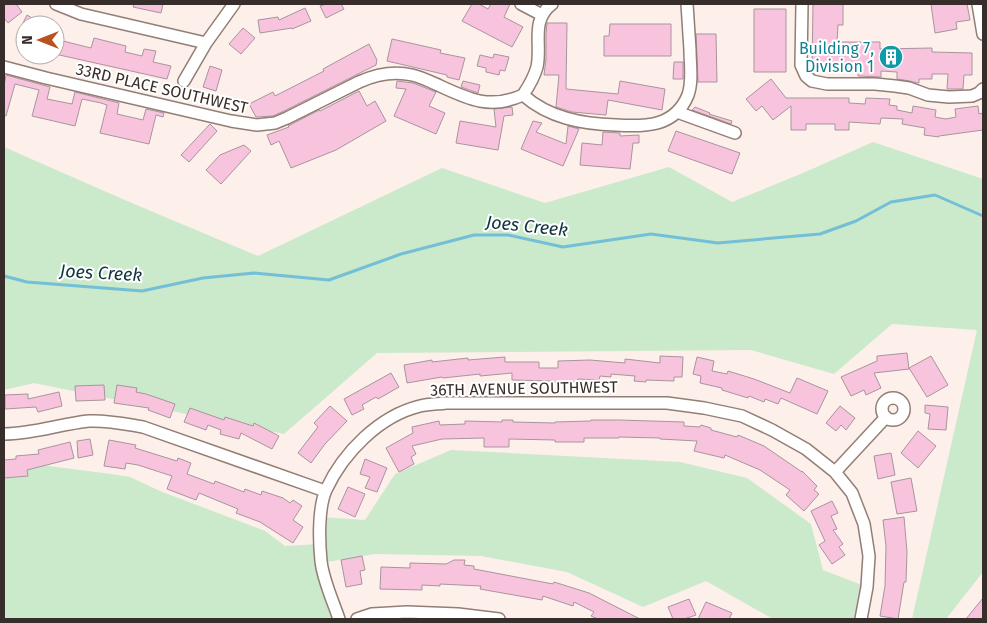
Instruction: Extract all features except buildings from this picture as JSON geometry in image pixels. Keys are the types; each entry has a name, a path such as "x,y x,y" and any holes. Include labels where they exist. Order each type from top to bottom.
{"street":[{"path":"56,4 81,14 206,44"},
{"path":"184,80 234,4"},
{"path":"522,4 542,15"},
{"path":"552,4 542,15 538,30 537,66 532,82 523,96 551,113 569,119 593,124 632,126 663,121 677,112 687,98 691,82 687,4"},
{"path":"802,4 802,65 803,72 809,80 827,84 876,84 900,87 944,97 963,97 979,92"},
{"path":"978,4 983,34"},
{"name":"33RD PLACE SOUTHWEST","path":"4,67 222,119 257,125 268,124 287,118 360,82 385,73 398,73 418,77 462,96 484,102 502,102 523,96"},
{"path":"677,112 735,133"},
{"name":"36TH AVENUE SOUTHWEST","path":"340,619 329,592 321,563 320,517 325,491 346,455 376,427 403,412 421,406 446,404 668,403 742,416 806,449 835,472 852,493 864,524 869,556 867,587 861,619"},
{"path":"835,472 886,417"},
{"path":"4,434 36,431 90,421 117,422 143,427 325,491"},
{"path":"357,619 372,614 407,612 458,614 499,619"}],"green space":[{"path":"873,142 983,179 983,572 946,619 912,619 977,330 892,324 834,374 751,350 377,353 284,434 34,383 4,390 4,147 258,256 442,168 545,203 669,167 732,202"},
{"path":"451,450 680,462 747,478 811,524 823,570 867,587 862,616 873,619 773,619 706,581 643,607 567,572 481,556 375,554 321,563 339,619 4,619 4,470 33,464 130,477 160,491 265,531 285,546 320,544 320,517 365,520 395,474"}],"waterway":[{"name":"Joes Creek","path":"4,276 27,282 142,291 203,278 254,273 329,280 401,254 474,235 508,235 563,247 651,234 718,243 820,234 856,221 891,202 935,195 983,216"}],"place":[{"name":"Building 7, Division 1","path":"891,57"}]}
